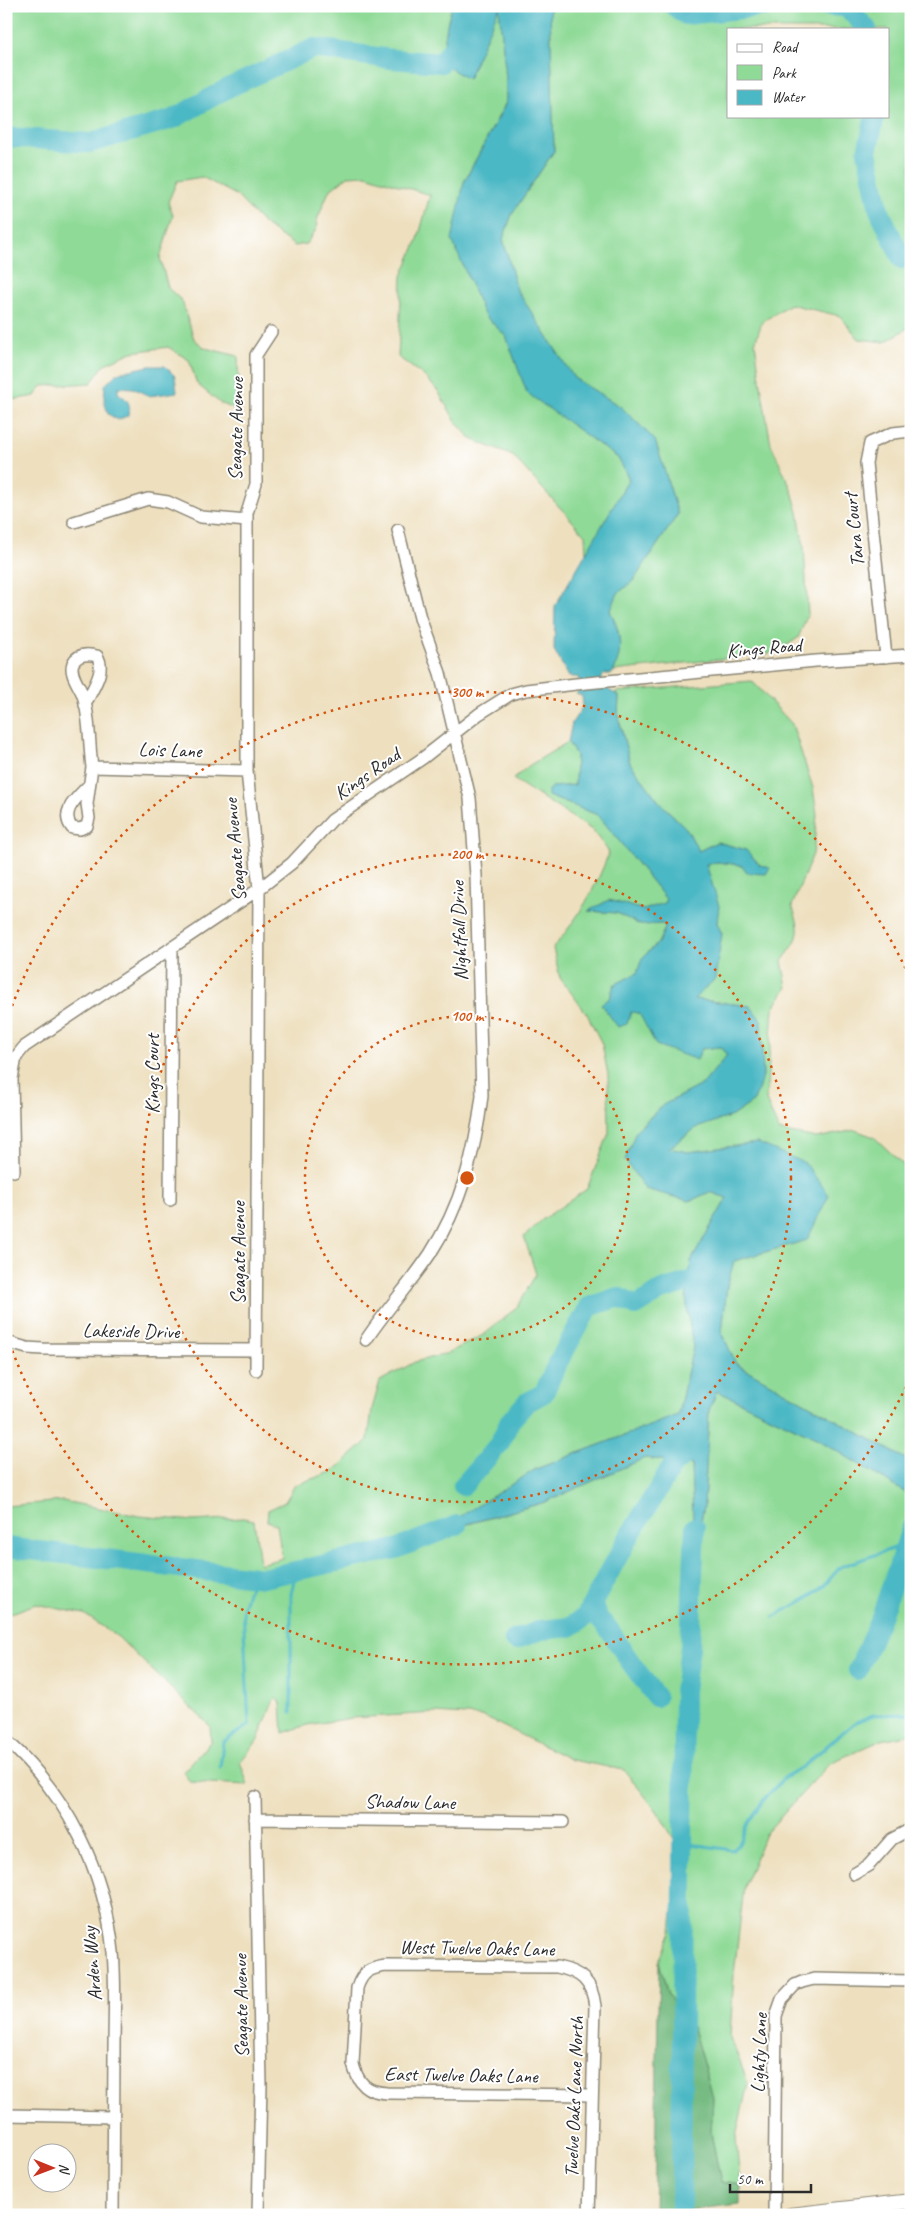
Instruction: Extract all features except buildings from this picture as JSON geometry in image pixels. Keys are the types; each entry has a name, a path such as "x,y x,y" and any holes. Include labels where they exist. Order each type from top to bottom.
{"street":[{"name":"Seagate Avenue","path":"256,1370 259,888 247,771 247,513 256,484 256,355 271,332"},
{"name":"Tara Court","path":"886,657 866,463 870,443 893,433 911,431"},
{"path":"74,522 148,499 168,502 201,517 235,518 247,521"},
{"name":"Nightfall Drive","path":"366,1340 429,1255 453,1211 469,1170 478,1132 482,1096 476,875 470,798 440,673 420,618 398,530"},
{"name":"Kings Road","path":"14,1171 12,1079 16,1057 24,1047 259,888 292,863 332,820 423,758 485,709 511,694 526,690 576,684 911,655"},
{"path":"85,705 92,767 89,785"},
{"name":"Lois Lane","path":"92,767 247,771"},
{"name":"Kings Court","path":"170,1200 172,947"},
{"name":"Lakeside Drive","path":"6,1342 27,1348 44,1349 256,1350"},
{"name":"Arden Way","path":"6,1740 31,1763 67,1812 84,1843 108,1918 114,1976 113,2215"},
{"name":"Seagate Avenue","path":"255,1797 261,2085 258,2215"},
{"name":"Shadow Lane","path":"255,1820 564,1822"},
{"path":"854,1874 869,1866 892,1839 911,1829"},
{"name":"West Twelve Oaks Lane","path":"362,2085 356,2075 354,2054 357,1988 364,1973 376,1967 557,1967 576,1972 587,1982"},
{"name":"Lighty Lane","path":"774,2215 776,2016 782,1999 794,1985 814,1979 911,1981"},
{"name":"Twelve Oaks Lane North","path":"587,1982 594,1996 595,2006 589,2215"},
{"name":"East Twelve Oaks Lane","path":"362,2085 375,2092 387,2093 592,2095"},
{"path":"6,2115 114,2117"},
{"path":"790,2215 911,2201"}],"green space":[{"path":"6,6 452,6 447,25 499,7 506,78 506,102 464,182 484,315 506,336 527,392 618,458 629,479 586,554 585,535 513,456 471,439 456,422 438,391 424,376 398,357 402,276 418,239 430,195 366,175 348,176 329,191 317,220 316,230 306,244 295,246 265,225 236,195 202,177 177,181 168,202 173,215 160,258 168,288 182,301 194,339 205,348 238,356 239,411 220,403 197,384 189,360 168,347 132,352 105,364 91,383 42,386 35,396 6,401"},
{"path":"550,6 911,6 911,326 885,342 859,339 840,316 790,304 762,322 755,343 771,444 792,491 804,547 808,614 798,638 775,653 614,671 620,641 617,627 610,611 618,593 633,581 678,514 655,440 621,407 574,378 517,290 503,239 512,214 554,151"},
{"path":"752,681 792,724 813,788 817,815 813,854 792,906 798,935 782,961 787,987 773,1009 766,1100 779,1131 817,1138 855,1130 874,1137 911,1172 911,1462 736,1364 722,1333 727,1286 734,1261 807,1240 758,1143 688,1152 668,1149 696,1128 732,1116 754,1101 763,1076 761,1020 750,1006 693,999 722,934 717,923 718,906 706,864 718,862 741,865 747,873 760,865 746,850 717,842 699,851 686,828 660,803 630,763 618,716 619,696 615,692"},
{"path":"568,742 576,755 575,785 552,787 548,796 598,815 666,899 664,903 644,910 609,900 589,911 617,913 640,925 662,924 666,926 658,943 642,958 637,973 614,985 610,998 602,1004 639,1013 697,1059 700,1049 720,1047 727,1055 703,1084 663,1105 636,1130 689,1201 710,1192 727,1198 691,1261 686,1299 693,1347 678,1415 536,1469 434,1534 545,1502 645,1458 691,1464 695,1551 704,1506 709,1410 717,1391 816,1438 911,1496 911,1734 882,1740 830,1763 765,1834 744,1887 734,1974 730,2036 748,2083 736,2137 740,2185 721,2182 711,2133 713,2098 693,2028 668,1995 659,1962 671,1931 675,1892 674,1839 657,1811 624,1770 572,1760 482,1716 435,1713 352,1718 307,1725 283,1733 281,1703 275,1697 258,1740 240,1762 248,1785 190,1782 183,1772 211,1741 210,1726 118,1637 84,1614 36,1604 6,1615 6,1506 63,1501 139,1516 194,1521 243,1518 254,1520 260,1564 282,1558 277,1525 267,1521 268,1510 285,1502 295,1485 334,1471 368,1440 372,1409 380,1381 415,1362 448,1353 485,1334 517,1307 536,1274 524,1237 543,1219 587,1189 609,1133 608,1075 602,1044 587,1014 560,978 553,948 586,903 599,878 609,852 592,830 513,779 530,765"},
{"path":"659,1962 668,1995 693,2028 713,2098 711,2133 721,2182 740,2185 740,2204 654,2214"}],"water":[{"path":"452,6 550,6 554,151 512,214 503,239 517,290 574,378 621,407 655,440 678,514 633,581 618,593 610,611 617,627 620,650 612,674 605,674 602,677 602,686 619,696 618,716 630,763 660,803 686,828 699,851 717,842 746,850 760,865 770,868 766,874 747,873 741,865 718,862 706,864 719,906 717,923 722,934 715,979 694,999 750,1006 761,1020 763,1076 754,1101 732,1116 696,1128 669,1148 688,1152 758,1143 805,1163 829,1195 807,1240 734,1261 727,1286 722,1333 736,1364 911,1462 911,1496 816,1438 717,1391 709,1410 704,1506 694,1554 691,1464 645,1458 545,1502 432,1534 536,1469 678,1415 693,1347 686,1299 691,1261 727,1198 710,1192 689,1201 645,1189 625,1160 636,1131 663,1105 703,1084 727,1055 720,1047 701,1049 697,1060 656,1045 639,1013 631,1012 627,1024 618,1027 601,1004 610,998 614,985 637,973 642,958 658,943 666,926 662,924 640,925 617,913 588,911 609,900 644,910 664,903 666,899 598,815 548,796 548,790 552,787 575,785 576,755 568,742 572,723 583,706 582,696 576,694 581,689 578,677 569,677 554,650 555,606 629,479 618,458 527,393 506,336 484,315 452,240 464,182 506,103 506,78 499,8 468,79 441,63"},
{"path":"149,366 165,366 175,376 177,392 149,396 133,388 118,387 118,393 126,400 130,407 129,415 118,420 108,414 104,400 105,385 117,373"}],"waterway":[{"path":"6,137 90,143 173,119 228,88 314,48 391,59 441,63 484,6"},
{"path":"674,6 686,15 767,6"},
{"path":"828,6 847,7 866,28"},
{"path":"875,118 867,152 879,210 902,259"},
{"path":"463,1486 500,1443 510,1421 526,1403 544,1393 557,1364 589,1307 618,1297 636,1306 662,1290 703,1277"},
{"path":"514,1640 541,1630 570,1627 585,1617 627,1540 673,1465 697,1444"},
{"path":"6,1547 263,1578 396,1549 457,1525"},
{"path":"681,2215 684,1691 690,1647 695,1527"},
{"path":"858,1670 881,1617 911,1529"},
{"path":"773,1617 806,1599 824,1586 840,1567 906,1544"},
{"path":"291,1712 291,1594 296,1571"},
{"path":"220,1768 223,1742 249,1725 243,1608 253,1577"},
{"path":"593,1605 597,1617 608,1628 656,1697"},
{"path":"683,1843 733,1850 739,1844 748,1823 765,1798 786,1776 802,1767 854,1723 873,1715 911,1714"}]}
